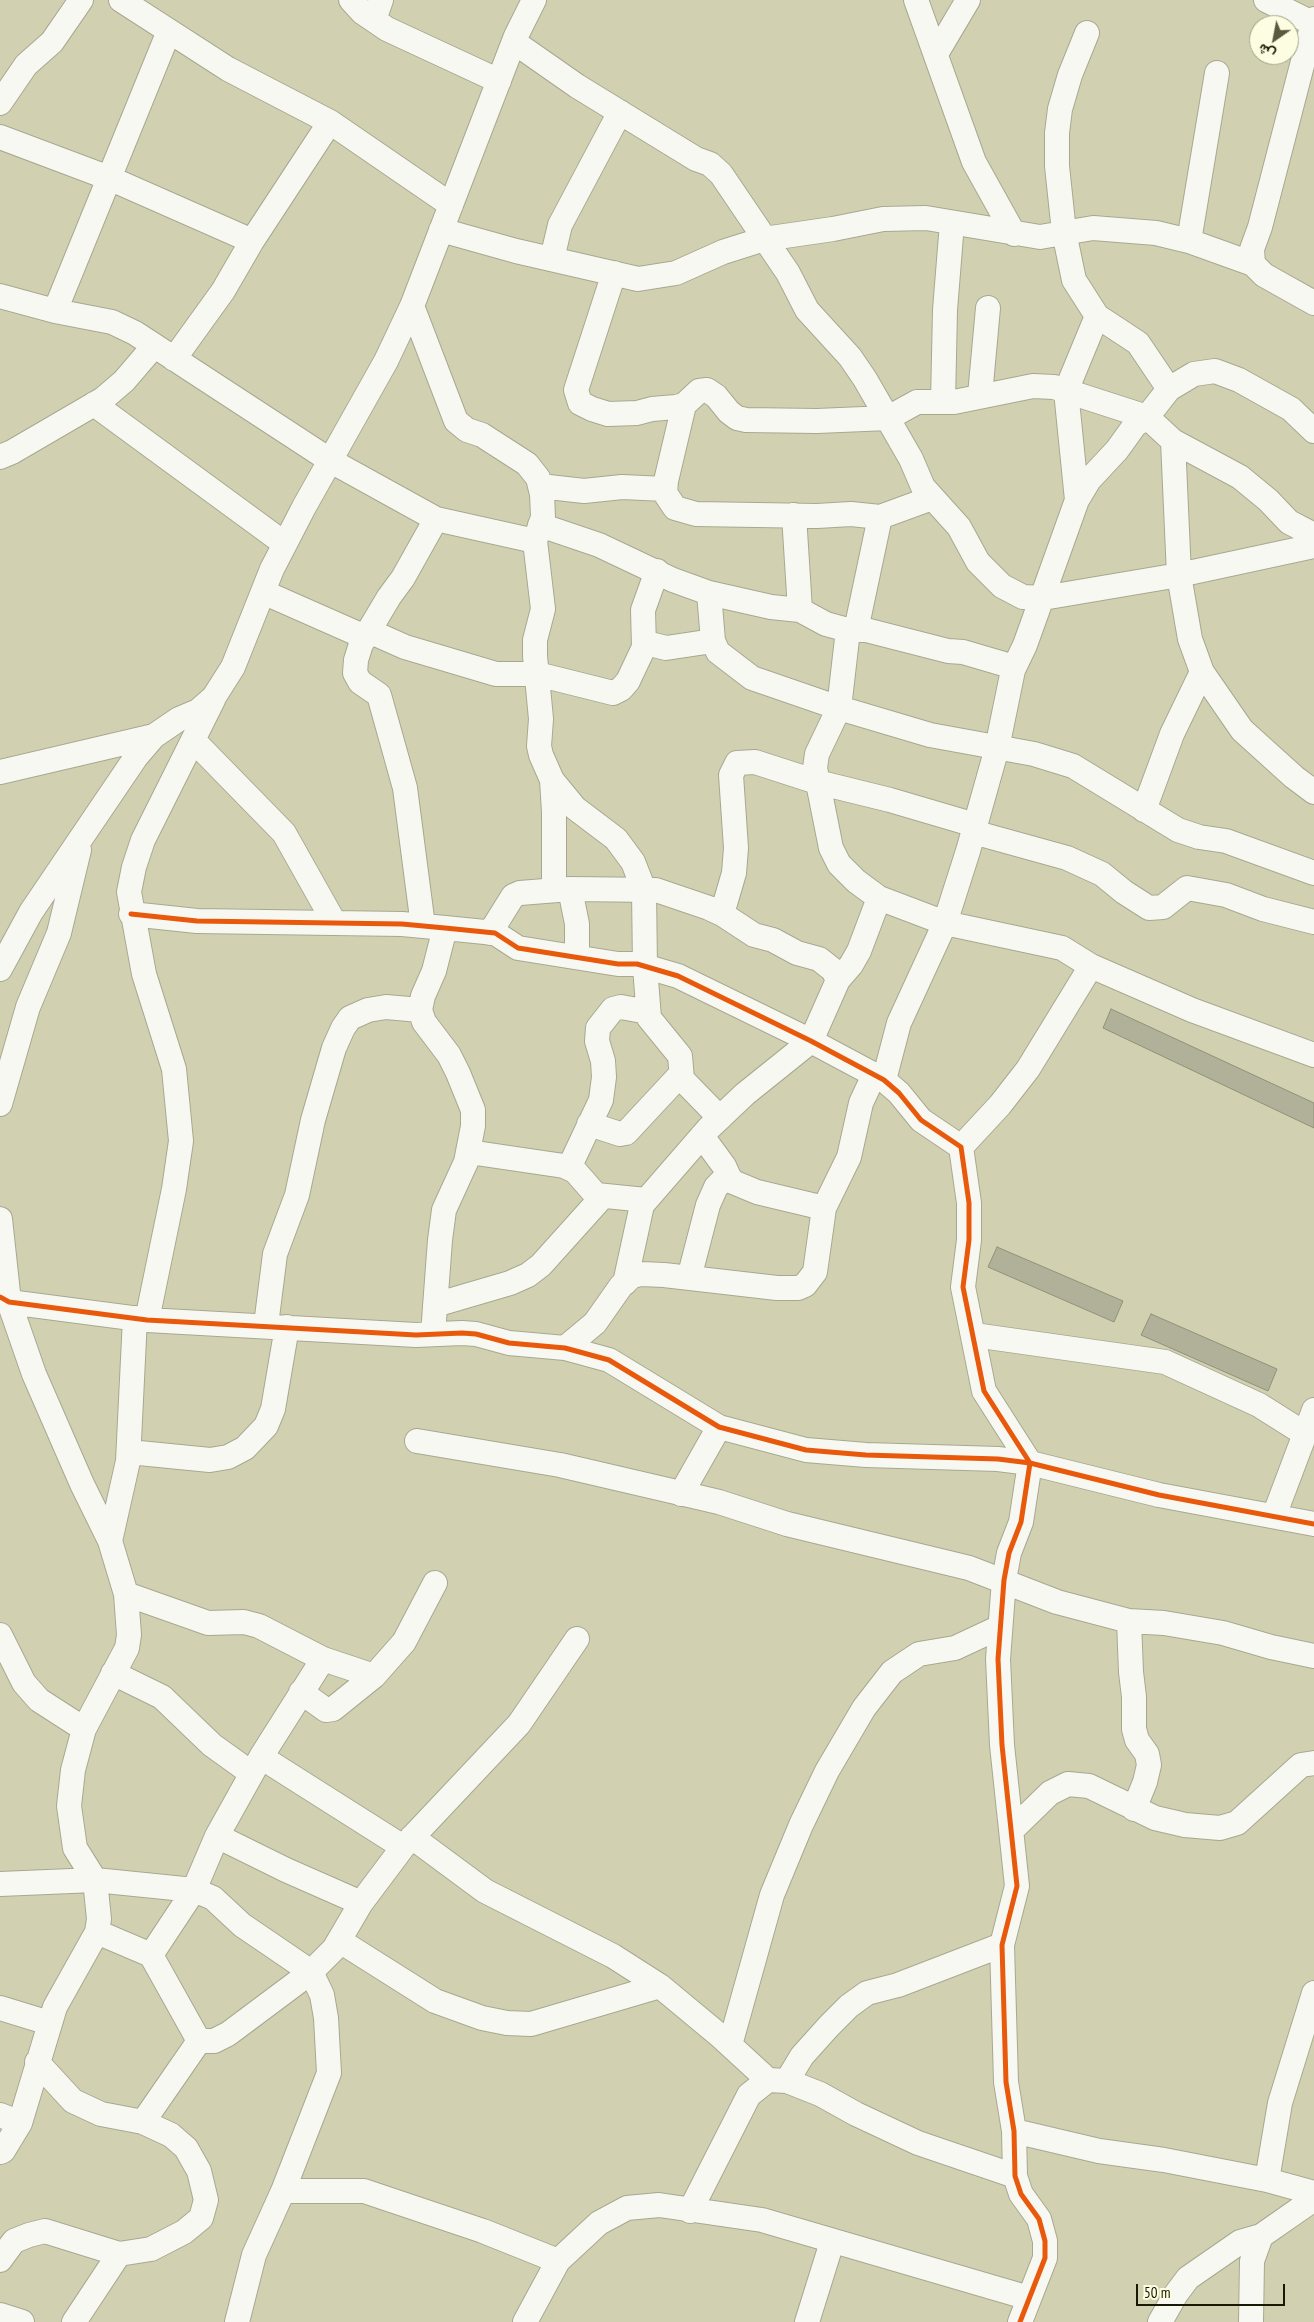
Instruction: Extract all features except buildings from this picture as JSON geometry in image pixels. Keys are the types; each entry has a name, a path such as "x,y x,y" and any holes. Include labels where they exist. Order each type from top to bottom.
{"street":[{"path":"0,103 26,65 52,42 81,0"},
{"path":"121,0 228,69 330,122 451,205"},
{"path":"351,0 362,12 378,10 387,29 499,81"},
{"path":"110,1541 129,1452 141,1319 174,1189 181,1141 174,1069 144,974 131,914 129,892 134,866 143,840 214,697 233,667 263,592 285,544 386,361 412,306 514,42 534,0"},
{"path":"916,0 974,162 1014,234"},
{"path":"936,54 968,0"},
{"path":"1253,264 1252,249 1260,227 1313,22 1266,0"},
{"path":"54,311 169,31"},
{"path":"1087,33 1070,75 1060,109 1057,133 1057,166 1064,232 1074,280 1097,316 1138,344 1169,389"},
{"path":"514,42 577,86 696,159 710,164 721,174 788,273 807,310 850,357 888,418 911,459 923,487 959,527 978,562 1002,586 1023,597 1043,598 1179,575 1314,546"},
{"path":"1189,241 1217,73"},
{"path":"552,259 560,225 620,112"},
{"path":"174,359 223,291 252,241 330,122"},
{"path":"0,137 109,178 252,241"},
{"path":"441,230 552,259 638,278 664,276 764,239 833,230 883,219 926,218 1040,237 1093,228 1156,233 1189,241 1253,264 1264,275 1314,304"},
{"path":"943,402 945,310 952,223"},
{"path":"614,273 576,390 578,400 585,407 608,414 637,413 684,405"},
{"path":"0,296 54,311 112,322 135,333 331,461 436,519 538,533 599,545 673,580 710,593 800,610 826,624 852,630 866,630 915,641 948,651 963,652 1014,667"},
{"path":"412,306 456,421 466,430 482,435 527,464 538,478 542,494 538,533 543,609 535,640 541,719 539,746 541,755 552,780 575,808 616,839 633,862 644,890 648,1012 654,1025 680,1056 680,1075 685,1083 720,1118"},
{"path":"980,395 988,308"},
{"path":"1077,500 1066,391 1097,316"},
{"path":"0,456 12,452 94,404 124,381 154,346"},
{"path":"565,1348 595,1323 632,1276 641,1274 777,1288 798,1288 805,1285 816,1272 824,1208 848,1157 860,1103 879,1077 900,1023 945,924 997,748 1014,667 1025,645 1043,598 1077,500 1089,480 1117,450 1134,425 1147,417 1169,389 1194,374 1215,371 1238,380 1291,409 1314,431"},
{"path":"932,498 880,517 851,514 696,514 675,508 669,502 665,489 684,405 698,391 707,390 716,396 729,412 737,418 746,420 817,421 888,418 917,402 954,402 980,395 1033,386 1066,391 1147,417 1173,441 1240,477 1268,500 1289,522 1314,536"},
{"path":"94,404 285,544"},
{"path":"1173,441 1179,575 1190,639 1202,672 1242,730 1294,778 1314,792"},
{"path":"540,486 584,491 622,487 665,489"},
{"path":"794,515 800,610"},
{"path":"880,517 852,630 839,708 817,754 815,768 831,848 839,864 879,898 945,924 1062,948 1091,966 1192,1010 1314,1055"},
{"path":"433,1334 444,1210 469,1152 474,1126 473,1110 452,1061 424,1022 420,1010 422,996 434,971 434,927 405,788 379,695 360,682 355,673 356,660 367,634 389,597 404,578 436,519"},
{"path":"263,592 367,634 496,674 537,674 613,692 621,689 628,680 644,647 643,610 657,571"},
{"path":"710,593 713,641 718,652 752,678 839,708 930,735 1034,754 1073,766 1178,830 1200,837 1226,841 1314,873"},
{"path":"644,647 650,644 666,648 713,641"},
{"path":"1144,810 1172,734 1202,672"},
{"path":"3,958 31,912 136,757 154,736 179,719 198,711 214,697"},
{"path":"0,772 154,736"},
{"path":"193,740 284,833 334,922"},
{"path":"722,914 734,873 736,848 731,775 737,763 755,762 817,782 890,800 1067,858 1102,874 1124,892 1149,908 1163,907 1187,888 1226,895 1263,909 1314,922"},
{"path":"552,780 562,889 577,924 577,956"},
{"path":"0,1104 28,1007 58,933 83,834"},
{"path":"490,933 513,896 520,893 562,889 656,890 722,914 754,935 773,940 797,953 819,960 833,970 838,980"},
{"path":"625,1283 638,1219 646,1200 702,1136 744,1094 811,1041 838,980 851,965 858,951 879,898"},
{"path":"131,914 197,921 334,922 434,927 495,934 518,948 645,966 678,976 811,1041 879,1077 899,1093 921,1120 961,1147 969,1202 968,1240 963,1287 984,1391 1030,1462 1021,1522 1009,1553 1004,1580 998,1659 1002,1745 1017,1886 1002,1945 1006,2082 1014,2130 1015,2176 1021,2194 1039,2218 1045,2241 1045,2258 1020,2322"},
{"path":"961,1147 1000,1104 1028,1069 1091,966"},
{"path":"129,1452 210,1460 228,1457 245,1448 266,1426 273,1409 277,1326 275,1254 297,1195 313,1120 334,1048 350,1018 368,1010 386,1007 420,1010"},
{"path":"569,1168 602,1100 603,1061 597,1041 598,1028 614,1009 621,1007 648,1012"},
{"path":"589,1124 620,1134 626,1133 680,1075"},
{"path":"702,1136 733,1182 757,1192 824,1208"},
{"path":"469,1152 569,1168 575,1171 596,1195 646,1200"},
{"path":"689,1278 708,1204 716,1187 728,1175"},
{"path":"435,1306 528,1276 541,1265 603,1196"},
{"path":"0,1218 4,1299 82,1484 110,1541 126,1594 129,1635 127,1648 84,1729 73,1770 68,1806 75,1848 95,1880 99,1919 97,1932 55,2007 37,2062 10,2119 3,2151 0,2152"},
{"path":"4,1299 141,1319 416,1335 476,1334 509,1343 565,1348 609,1360 719,1427 806,1450 866,1455 998,1459 1030,1462 1159,1495 1314,1524"},
{"path":"974,1335 1164,1362 1259,1405 1305,1434"},
{"path":"1274,1516 1314,1410"},
{"path":"681,1494 719,1427"},
{"path":"417,1440 560,1466 719,1502 787,1524 969,1568 1057,1602 1129,1621 1164,1623 1223,1633 1271,1647 1314,1656"},
{"path":"302,1692 326,1710 333,1710 374,1676 404,1642 434,1583"},
{"path":"126,1594 208,1623 244,1622 259,1626 323,1658 374,1676"},
{"path":"1129,1621 1134,1729 1137,1740 1147,1754 1149,1765 1145,1782 1134,1809"},
{"path":"730,2045 772,1896 801,1825 827,1772 864,1708 892,1672 919,1654 955,1648 1000,1627"},
{"path":"0,1635 24,1683 39,1700 84,1729"},
{"path":"199,2041 214,2041 228,2034 311,1972 340,1942 361,1903 408,1842 519,1724 576,1639"},
{"path":"151,1955 194,1890 217,1836 256,1765 323,1658"},
{"path":"113,1673 162,1697 212,1745 256,1765 408,1842 485,1891 613,1956 660,1986 730,2045 778,2080 820,2094 856,2114 918,2143 1015,2176"},
{"path":"1012,1830 1050,1793 1068,1784 1089,1786 1155,1818 1185,1825 1220,1828 1236,1823 1301,1765 1314,1763"},
{"path":"217,1836 286,1870 361,1903"},
{"path":"0,1884 95,1880 194,1890 213,1898 242,1926 311,1972 322,1995 326,2018 329,2073 283,2191 254,2255 237,2322"},
{"path":"97,1932 151,1955 199,2041"},
{"path":"340,1942 435,2000 482,2018 507,2024 531,2024 660,1986"},
{"path":"690,2211 749,2095 778,2080 849,2006 867,1993 898,1985 1002,1945"},
{"path":"1267,2180 1280,2103 1314,1993"},
{"path":"0,2008 49,2023"},
{"path":"143,2122 199,2041"},
{"path":"0,2260 14,2241 29,2234 45,2231 119,2254 151,2249 184,2232 201,2218 206,2200 199,2171 186,2148 171,2134 143,2122 101,2114 73,2101 37,2062"},
{"path":"1014,2130 1099,2151 1164,2160 1267,2180 1314,2193"},
{"path":"283,2191 364,2191 483,2231 558,2261"},
{"path":"1160,2322 1176,2294 1188,2278 1240,2242 1261,2236 1314,2199"},
{"path":"525,2322 558,2261 599,2223 627,2208 659,2206 762,2220 1029,2298"},
{"path":"1251,2322 1252,2261 1261,2236"},
{"path":"807,2322 832,2242"},
{"path":"74,2322 119,2254"},
{"path":"0,2315 22,2322"}],"cycle path":[{"path":"131,914 197,921 402,924 445,928 495,933 518,948 618,964 637,964 678,976 811,1041 884,1080 899,1093 921,1120 961,1147 969,1203 969,1240 963,1287 984,1391 1030,1463 1021,1522 1009,1553 1004,1580 998,1659 1002,1745 1017,1886 1002,1945 1006,2082 1014,2131 1015,2176 1021,2194 1039,2219 1045,2241 1045,2258 1020,2322"},
{"path":"0,1297 9,1302 147,1320 416,1335 462,1333 476,1334 509,1343 565,1348 609,1360 719,1427 806,1450 866,1455 998,1459 1030,1463 1159,1495 1314,1524"}]}
